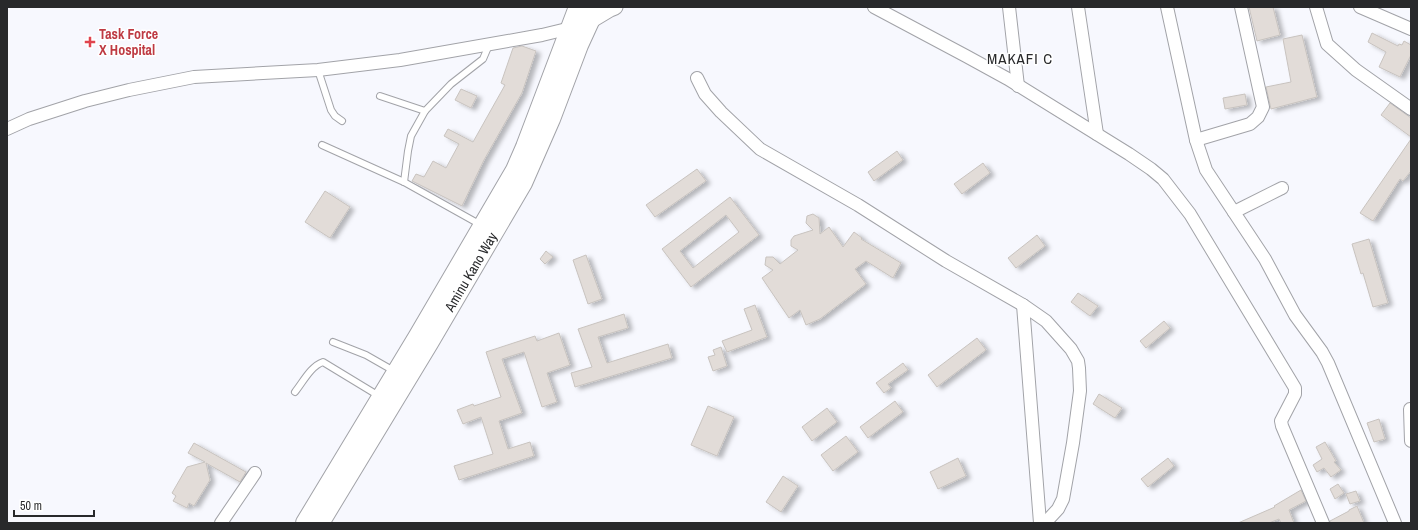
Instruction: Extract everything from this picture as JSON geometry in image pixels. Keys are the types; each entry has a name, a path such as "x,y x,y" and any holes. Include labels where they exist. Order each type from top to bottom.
{"main road":[{"name":"Aminu Kano Way","path":"320,523 423,340 482,226 515,170 578,7"},
{"name":"Aminu Kano Way","path":"305,523 396,372 423,340 523,183 546,131 592,14"}],"street":[{"path":"592,14 615,7"},
{"path":"874,7 966,56 1018,86 1151,168 1168,185 1190,214 1295,388 1295,394 1281,421 1282,426 1323,523"},
{"path":"1009,7 1018,86"},
{"path":"1078,7 1097,134"},
{"path":"1167,7 1196,140 1206,170 1265,259 1295,315 1322,352 1328,363 1395,523"},
{"path":"1196,140 1250,124 1262,112 1263,107 1241,7"},
{"path":"1316,7 1327,44 1356,70 1411,109"},
{"path":"1360,7 1411,29"},
{"path":"7,129 29,119 85,101 129,90 194,77 318,70 400,60 489,45 571,28"},
{"path":"697,78 705,94 721,112 760,149 858,205 946,261 1023,305 1046,321 1071,349 1078,361 1080,392 1073,443 1063,499 1058,509 1044,523"},
{"path":"1234,212 1282,188"},
{"path":"1023,305 1040,523"},
{"path":"1410,409 1411,441"},
{"path":"221,523 255,473"}],"lane":[{"path":"404,182 411,136 425,111 451,84 483,59 489,45"},
{"path":"318,70 331,110 335,116 342,121"},
{"path":"380,96 425,111"},
{"path":"322,145 404,182 482,226"},
{"path":"333,342 366,355 396,372"},
{"path":"295,392 314,367 323,362 381,397"}],"building":[{"path":"1249,7 1273,7 1280,35 1257,41"},
{"path":"1372,33 1398,46 1399,44 1402,45 1404,41 1411,45 1411,55 1400,77 1379,67 1386,52 1368,42"},
{"path":"1302,35 1317,97 1271,109 1266,87 1291,82 1283,39"},
{"path":"522,46 536,51 522,93 484,160 462,206 412,181 416,174 424,177 433,161 446,168 459,144 444,136 448,129 473,142 505,85 501,83 513,48"},
{"path":"461,89 477,96 471,108 455,100"},
{"path":"1245,94 1247,105 1225,109 1223,98"},
{"path":"1390,103 1411,118 1411,137 1381,115"},
{"path":"1411,139 1411,171 1403,181 1400,179 1373,221 1360,213"},
{"path":"897,151 903,160 874,181 868,172"},
{"path":"983,163 990,173 962,194 954,184"},
{"path":"697,169 706,181 655,217 646,205"},
{"path":"325,191 350,207 330,238 305,222"},
{"path":"730,197 759,235 691,287 662,249","holes":["726,215 739,232 693,268 680,251"]},
{"path":"813,214 819,218 820,234 829,227 843,247 854,232 862,238 861,239 901,263 893,278 866,261 855,269 866,284 820,319 806,325 800,310 789,318 762,278 773,270 765,265 766,257 773,257 780,264 798,250 791,246 791,240 794,236 813,230 806,223 807,216"},
{"path":"1037,235 1045,246 1016,268 1008,258"},
{"path":"1369,239 1388,303 1373,307 1363,273 1361,274 1352,244"},
{"path":"546,251 553,257 545,264 540,259"},
{"path":"586,255 602,299 588,304 573,260"},
{"path":"1078,293 1098,306 1090,316 1071,302"},
{"path":"755,305 767,337 727,352 722,341 752,330 744,309"},
{"path":"624,314 628,328 598,337 607,363 668,344 672,358 575,387 571,373 592,367 578,329"},
{"path":"1164,321 1170,328 1146,348 1140,341"},
{"path":"559,333 570,365 547,373 557,402 542,407 524,352 502,359 522,413 499,421 508,449 530,442 534,456 459,480 454,466 493,454 481,417 463,424 457,410 473,404 474,406 501,397 486,352 535,336 537,341"},
{"path":"977,338 986,350 937,387 928,375"},
{"path":"721,347 727,366 713,371 708,357 715,355 713,350"},
{"path":"903,363 908,370 888,384 891,388 884,393 876,383"},
{"path":"1099,394 1122,408 1115,418 1093,404"},
{"path":"895,401 903,412 868,438 860,427"},
{"path":"708,406 734,417 717,456 691,445"},
{"path":"827,408 837,422 812,441 802,427"},
{"path":"1379,419 1385,439 1374,442 1367,423"},
{"path":"846,436 858,452 833,471 821,455"},
{"path":"1325,442 1336,461 1334,462 1341,470 1331,477 1324,468 1317,472 1313,465 1322,459 1316,447"},
{"path":"194,443 246,472 240,482 206,463 210,480 194,506 189,503 187,508 173,501 176,496 172,493 187,467 205,462 188,453"},
{"path":"958,458 966,476 938,489 930,472"},
{"path":"1168,458 1174,466 1148,487 1141,479"},
{"path":"783,476 798,486 781,512 766,502"},
{"path":"1338,484 1344,493 1335,499 1330,489"},
{"path":"1301,490 1306,501 1289,510 1294,523 1281,523 1279,519 1269,523 1238,523 1275,507 1274,506"},
{"path":"1356,491 1360,501 1350,504 1346,494"},
{"path":"1357,506 1364,523 1330,523 1330,521"}],"place":[{"name":"Task Force X Hospital","path":"90,42"}],"district":[{"name":"MAKAFI C","path":"1020,58"}]}
